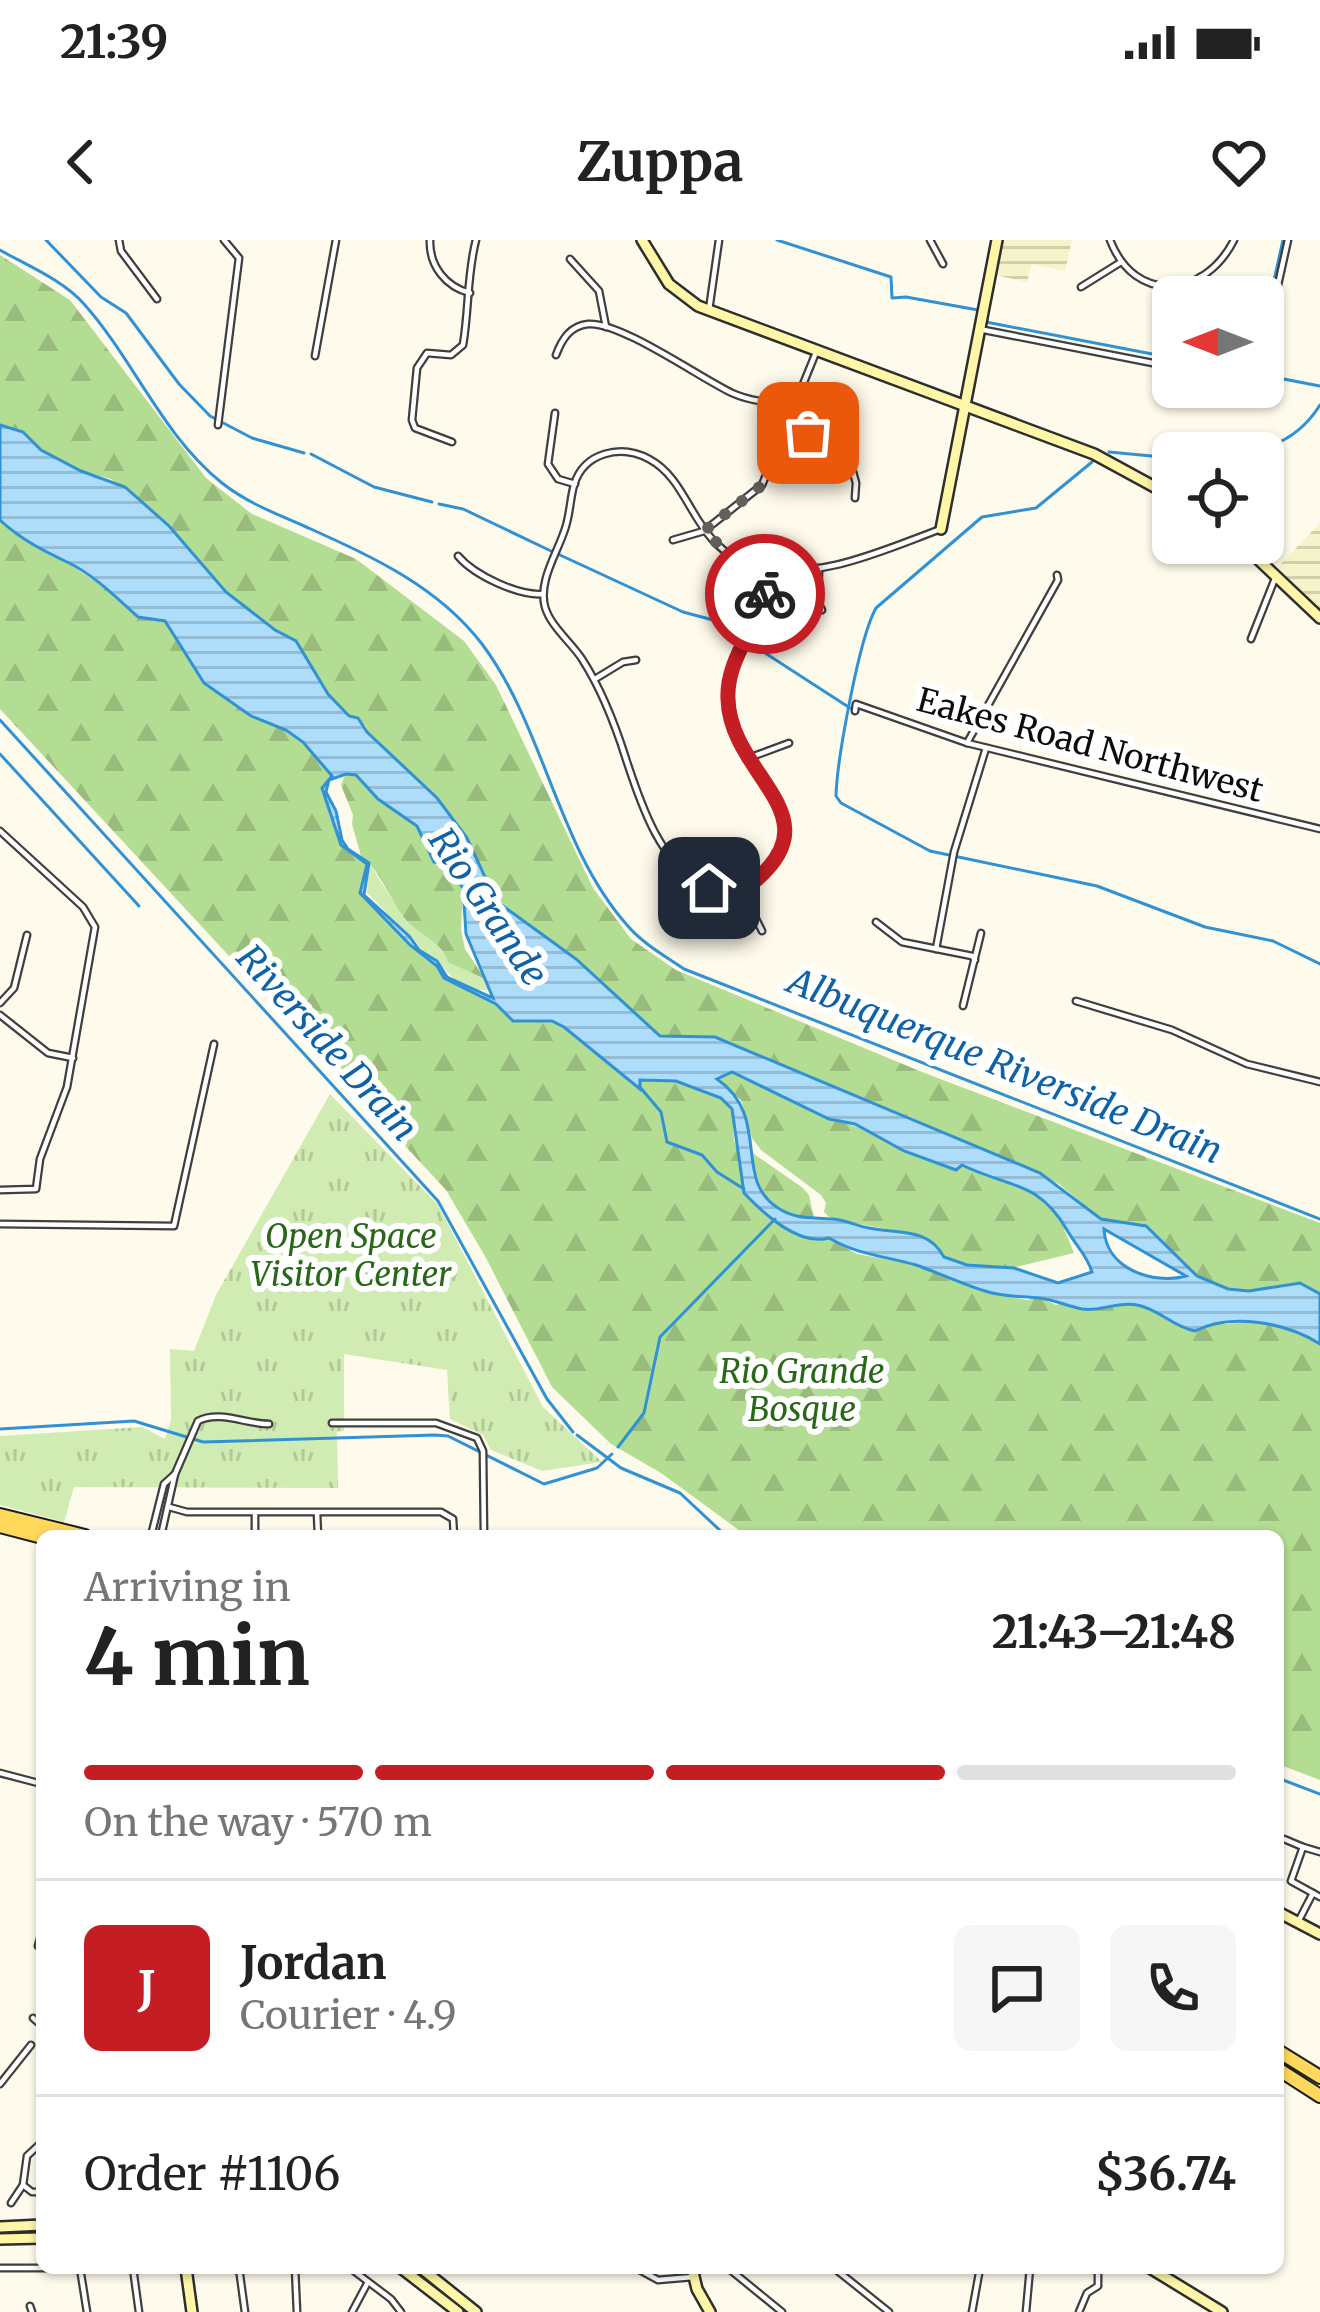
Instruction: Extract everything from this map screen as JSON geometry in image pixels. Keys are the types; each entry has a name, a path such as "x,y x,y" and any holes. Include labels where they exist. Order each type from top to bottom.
{"main road":[{"path":"0,1520 61,1530"},
{"path":"0,1520 36,1535"},
{"path":"1284,2055 1320,2077"},
{"path":"1284,2073 1320,2096"}],"street":[{"path":"119,240 121,251 157,299"},
{"path":"219,422 238,258 224,240"},
{"path":"315,356 336,240"},
{"path":"430,240 431,260 438,272 470,293"},
{"path":"452,442 416,428 412,420 417,368 427,352 449,355 461,349 476,240"},
{"path":"642,240 675,290 709,310 1098,455 1152,485"},
{"path":"650,254 652,240"},
{"path":"709,310 719,240"},
{"path":"930,240 943,264"},
{"path":"769,568 762,603 729,680 731,724 746,759 778,799 783,839 774,864 742,891 709,888 682,872 655,831 595,679 549,617 543,594 567,524 574,484 583,468 602,454 640,455 660,467 704,531 730,555 769,568 819,568 941,529 998,240"},
{"path":"1110,240 1121,262 1152,284"},
{"path":"1201,276 1225,256 1234,240"},
{"path":"1280,276 1288,240"},
{"path":"571,259 599,291 606,327"},
{"path":"1081,287 1121,262"},
{"path":"556,355 562,340 575,328 606,327 737,395 796,405"},
{"path":"979,329 1152,363"},
{"path":"674,540 704,531 762,485 817,350"},
{"path":"555,412 550,469 562,481 574,484"},
{"path":"791,418 846,457 856,476 855,498"},
{"path":"458,556 466,565 520,591 543,594"},
{"path":"1263,564 1320,618"},
{"path":"819,568 822,610"},
{"path":"967,743 1057,575"},
{"path":"1251,639 1276,576"},
{"path":"595,679 623,662 636,660"},
{"name":"Eakes Road Northwest","path":"855,711 856,704 967,743 1320,829"},
{"path":"746,759 789,743"},
{"path":"936,949 953,856 986,748"},
{"path":"0,831 82,907 95,927 68,1088 40,1159 36,1189 0,1190"},
{"path":"742,891 763,932"},
{"path":"876,922 902,942 975,960"},
{"path":"963,1006 981,933"},
{"path":"0,1003 14,988 27,935"},
{"path":"1076,1000 1172,1030 1244,1063 1320,1082"},
{"path":"0,1015 48,1053 73,1058"},
{"path":"0,1224 173,1226 214,1044"},
{"path":"163,1530 175,1474 198,1421 215,1415 250,1425 269,1424"},
{"path":"332,1423 448,1425 477,1438 483,1451 484,1530"},
{"path":"152,1530 164,1484 175,1474"},
{"path":"169,1507 188,1512 440,1512 453,1519 454,1530"},
{"path":"255,1512 255,1530"},
{"path":"317,1513 318,1530"},
{"path":"0,1773 36,1782"},
{"path":"1284,1839 1320,1852"},
{"path":"1298,1922 1317,1895 1291,1881 1303,1847"},
{"path":"1284,1915 1320,1934"},
{"path":"33,2018 36,2021"},
{"path":"0,2084 31,2045"},
{"path":"11,2203 23,2185 23,2165 36,2149"},
{"path":"23,2185 36,2192"},
{"path":"0,2227 36,2224"},
{"path":"0,2239 36,2238"},
{"path":"0,2269 36,2268"},
{"path":"81,2274 87,2312"},
{"path":"134,2274 139,2312"},
{"path":"187,2274 192,2312"},
{"path":"239,2274 244,2312"},
{"path":"295,2274 296,2312"},
{"path":"358,2274 401,2312"},
{"path":"409,2274 458,2312"},
{"path":"428,2274 476,2312"},
{"path":"646,2274 658,2281 689,2274"},
{"path":"693,2274 710,2312"},
{"path":"735,2274 782,2312"},
{"path":"842,2274 889,2312"},
{"path":"973,2312 979,2274"},
{"path":"1026,2312 1029,2274"},
{"path":"1079,2312 1087,2293 1098,2286 1097,2274"},
{"path":"1160,2274 1222,2312"},
{"path":"352,2312 368,2282"}],"shaded area":[{"path":"1003,240 1072,240 1065,271 1032,264 1027,282 995,275"},
{"path":"1320,523 1320,612 1277,568"}],"green space":[{"path":"0,255 70,300 206,478 252,514 356,559 464,641 496,685 593,888 631,939 676,970 922,1072 1320,1223 1320,1294 1300,1283 1249,1291 1228,1289 1196,1276 1147,1226 1101,1219 1059,1184 910,1117 716,1037 660,1036 576,959 496,901 366,726 328,694 296,642 226,592 169,526 111,479 81,471 41,450 23,432 0,425"},
{"name":"Rio Grande Bosque","path":"0,520 124,601 132,612 165,621 204,684 251,716 303,742 332,776 322,789 335,829 352,853 361,856 341,785 346,773 356,775 378,799 418,826 425,848 445,863 463,888 465,949 485,979 448,962 436,944 406,920 366,861 360,893 444,978 496,1004 513,1020 552,1021 564,1027 639,1080 676,1081 721,1098 732,1110 734,1140 756,1206 787,1229 829,1238 857,1254 909,1263 984,1291 1026,1300 1066,1302 1090,1310 1124,1303 1207,1325 1277,1325 1317,1341 1320,1780 1284,1766 1284,1530 739,1530 661,1473 611,1444 552,1387 446,1190 0,709"},
{"path":"369,863 405,919 446,952 449,962 485,979 489,990 462,984 411,942 367,893"},
{"path":"732,1072 947,1168 962,1164 1029,1189 1056,1209 1074,1253 1012,1268 966,1265 944,1257 920,1235 831,1219 824,1212 821,1195 752,1138 741,1100 716,1079"},
{"name":"Open Space Visitor Center","path":"330,1094 438,1205 543,1407 602,1462 542,1471 491,1450 483,1435 450,1419 447,1370 344,1354 338,1488 74,1487 64,1522 0,1505 0,1436 142,1427 165,1439 171,1420 170,1349 194,1351 216,1295"},
{"path":"751,1152 803,1188 814,1218 787,1214 769,1200"}],"water":[{"name":"Rio Grande","path":"0,425 23,432 41,450 81,471 125,487 169,526 226,592 296,641 328,694 437,798 467,838 496,901 576,959 660,1036 715,1037 1040,1173 1101,1219 1146,1226 1197,1276 1228,1289 1249,1291 1300,1283 1320,1294 1320,1344 1292,1330 1259,1322 1225,1322 1195,1331 1137,1305 1082,1309 992,1293 782,1226 744,1193 732,1109 721,1098 676,1081 640,1080 640,1089 564,1027 552,1021 513,1021 496,1004 444,978 360,893 367,864 341,845 322,788 332,776 303,742 251,716 204,683 165,621 138,617 86,573 32,544 0,520","holes":["356,775 378,799 417,826 434,862 445,863 463,888 466,934 493,998 447,977 437,961 419,950 364,895 369,863 342,840 326,792 329,780","732,1072 829,1119 855,1124 904,1151 956,1170 962,1165 1021,1187 1056,1214 1092,1272 1058,1283 1014,1268 967,1265 944,1257 921,1236 785,1212 764,1196 743,1111 734,1094 717,1079","1104,1229 1186,1276 1160,1278 1133,1271 1107,1243"]}],"waterway":[{"path":"46,240 101,297 126,313 179,384 210,416 252,438 304,453"},
{"path":"777,240 891,277 892,298 978,310 978,316"},
{"path":"1275,276 1283,240"},
{"name":"Albuquerque Riverside Drain","path":"0,250 76,295 182,443 222,483 260,507 400,573 464,623 482,644 521,712 567,824 603,894 633,932 654,949 684,969 1320,1219"},
{"path":"986,322 1152,354"},
{"path":"1284,379 1320,386"},
{"path":"1284,439 1320,405"},
{"path":"1109,452 1152,456"},
{"path":"311,454 374,487 432,502"},
{"path":"1092,462 1036,508 982,517 876,608 850,700 836,796 930,851 1097,886 1205,927 1273,941 1320,964"},
{"path":"439,504 463,509 551,551"},
{"path":"560,555 743,636"},
{"path":"748,642 850,708"},
{"name":"Riverside Drain","path":"0,720 438,1201 547,1399 573,1432"},
{"path":"0,754 139,906"},
{"path":"639,1086 661,1112 667,1142 702,1155 717,1172 744,1189"},
{"path":"618,1447 644,1413 660,1337 775,1219"},
{"path":"0,1429 134,1421 203,1442 448,1436 544,1484 597,1468 612,1454"},
{"path":"577,1435 621,1468 680,1493 720,1530"},
{"path":"1284,1780 1320,1794"}],"way so far":[{"path":"765,594 769,568 730,555 704,531 762,485 791,418 808,433"}],"route":[{"path":"709,888 742,891 774,864 783,839 778,799 740,748 728,701 729,678 765,594"}]}
